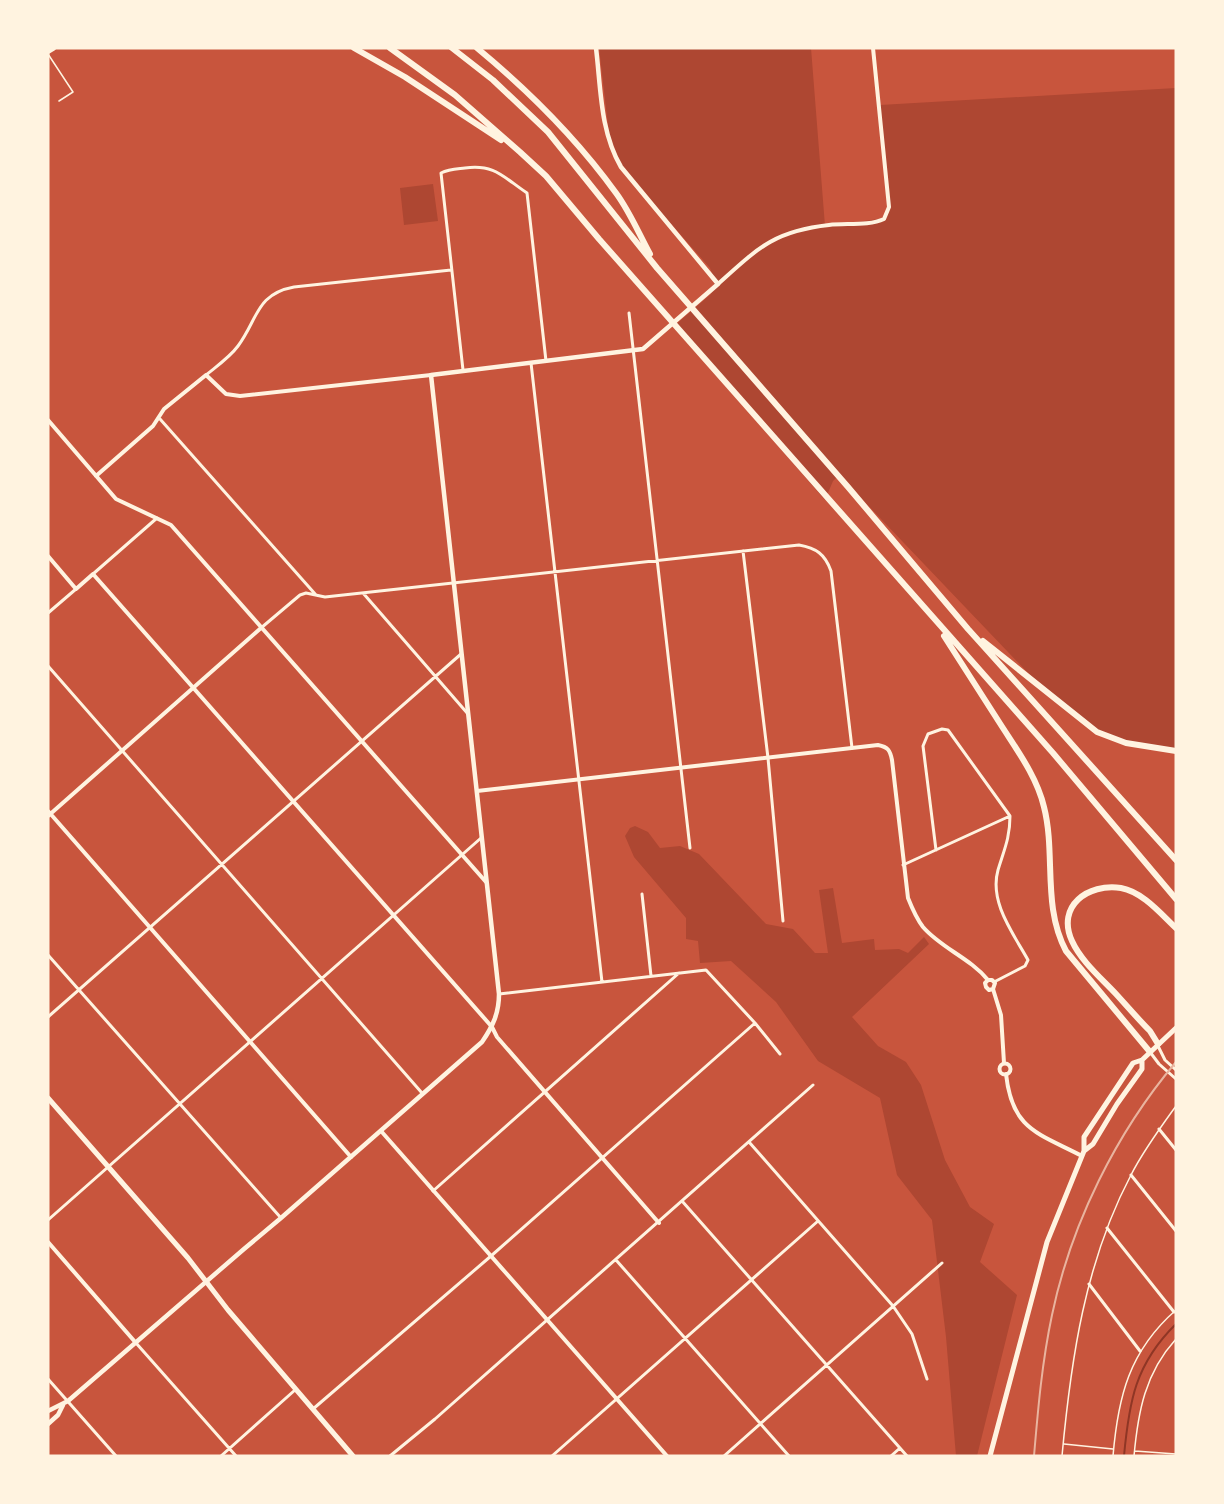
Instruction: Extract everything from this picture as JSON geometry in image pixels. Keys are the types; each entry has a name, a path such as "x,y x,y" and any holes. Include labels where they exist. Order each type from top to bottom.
{"highway":[{"path":"354,48 405,77 520,152"},
{"path":"390,48 455,95 546,176 1053,753 1176,899"},
{"path":"452,48 493,80 548,132 657,267 968,629 1176,860"},
{"path":"477,48 510,75 568,134 617,195 657,267"},
{"path":"934,620 1018,751 1043,804 1048,825 1054,918 1059,938 1066,951 1150,1052"},
{"path":"968,629 1097,732 1126,743 1176,751"},
{"path":"1158,1044 1150,1031 1084,960 1071,940 1068,920 1074,904 1083,894 1100,889 1122,888 1142,898 1176,928"}],"main road":[{"path":"48,1424 66,1403 282,1218 482,1042 492,1027 499,1009 499,994 431,375 643,350 718,284 631,180 613,154 607,137 596,48"},
{"path":"990,1456 1047,1242 1083,1153 1084,1137 1133,1063 1142,1060 1176,1028"},
{"path":"1083,1153 1093,1144 1142,1069 1142,1060"},
{"path":"48,1098 188,1258 228,1311 353,1456"},
{"path":"48,1411 66,1403"}],"street":[{"path":"718,284 756,250 782,234 811,227 884,219 889,207 873,48"},
{"path":"464,371 441,173 482,166 490,168 527,193 547,362"},
{"path":"96,476 160,418 164,409 236,349 261,303 279,290 451,270"},
{"path":"629,312 690,848"},
{"path":"531,363 602,982"},
{"path":"206,375 226,394 240,396 431,375"},
{"path":"160,418 317,596"},
{"path":"48,420 116,500 171,525 487,883"},
{"path":"48,613 156,518"},
{"path":"351,1157 49,813 300,595 306,593 317,596 363,593 799,545 810,547 822,553 831,571 852,748"},
{"path":"743,551 768,758 783,921"},
{"path":"48,556 76,589"},
{"path":"93,574 492,1027 497,1037 659,1222"},
{"path":"363,593 468,714"},
{"path":"48,1017 461,654"},
{"path":"48,666 423,1094"},
{"path":"477,791 878,745 886,747 890,751 908,898 915,914 924,928 974,965 988,980 994,982 1025,966 1028,960 999,904 998,874 1010,833 1010,816 948,730 942,729 928,734 922,746 936,850"},
{"path":"903,865 1010,816"},
{"path":"48,1220 482,837"},
{"path":"642,894 651,976"},
{"path":"48,955 282,1218"},
{"path":"499,994 706,970 780,1054"},
{"path":"433,1191 679,973"},
{"path":"988,980 986,987 988,990 993,989"},
{"path":"994,982 993,989 1001,1015 1004,1063 1010,1068 1006,1074 1011,1103 1020,1118 1034,1131 1083,1153"},
{"path":"313,1409 491,1256 755,1023"},
{"path":"1158,1044 1165,1060 1176,1070"},
{"path":"1150,1052 1159,1064 1176,1079"},
{"path":"1004,1063 1001,1064 999,1070 1006,1074"},
{"path":"390,1456 435,1419 813,1085"},
{"path":"1159,1129 1176,1150"},
{"path":"381,1131 667,1456"},
{"path":"749,1142 893,1306 912,1334 927,1379"},
{"path":"1131,1174 1176,1231"},
{"path":"682,1201 907,1456"},
{"path":"552,1456 818,1221"},
{"path":"1107,1228 1175,1311"},
{"path":"48,1242 236,1456"},
{"path":"616,1260 789,1456"},
{"path":"724,1456 942,1263"},
{"path":"1089,1284 1140,1351"},
{"path":"48,1379 66,1403 116,1456"},
{"path":"221,1456 296,1389"},
{"path":"891,1456 900,1448"}],"lane":[{"path":"50,50 73,92 59,101"},
{"path":"1062,1456 1079,1322 1107,1228 1131,1174 1159,1129 1176,1107"},
{"path":"1113,1456 1117,1415 1122,1394 1140,1351 1156,1329 1175,1311"},
{"path":"1134,1456 1137,1419 1144,1393 1156,1369 1176,1339"},
{"path":"1063,1444 1113,1449"},
{"path":"1134,1451 1176,1454"}],"shaded area":[{"path":"599,48 811,48 825,226 879,219 884,217 888,209 880,105 1176,88 1176,751 1107,737 1030,675 839,475 833,481 825,500 674,326 711,294 714,284 713,275 710,268 634,182 617,158 609,134"},
{"path":"433,184 438,221 404,225 400,188"},
{"path":"635,826 648,832 660,848 680,846 699,854 766,924 793,929 815,953 828,953 819,890 833,888 842,943 874,939 875,950 899,949 908,953 924,937 929,944 852,1017 878,1046 906,1062 921,1085 945,1160 970,1207 994,1224 980,1262 1017,1295 977,1456 956,1456 946,1337 932,1220 897,1175 880,1098 818,1061 776,1002 731,961 700,963 698,941 686,939 686,918 634,857 625,836 630,828"}],"waterway":[{"path":"1124,1456 1128,1418 1136,1385 1151,1354 1176,1324"}],"railway":[{"path":"1034,1456 1041,1386 1052,1315 1071,1247 1115,1149 1154,1090 1176,1062"}]}
